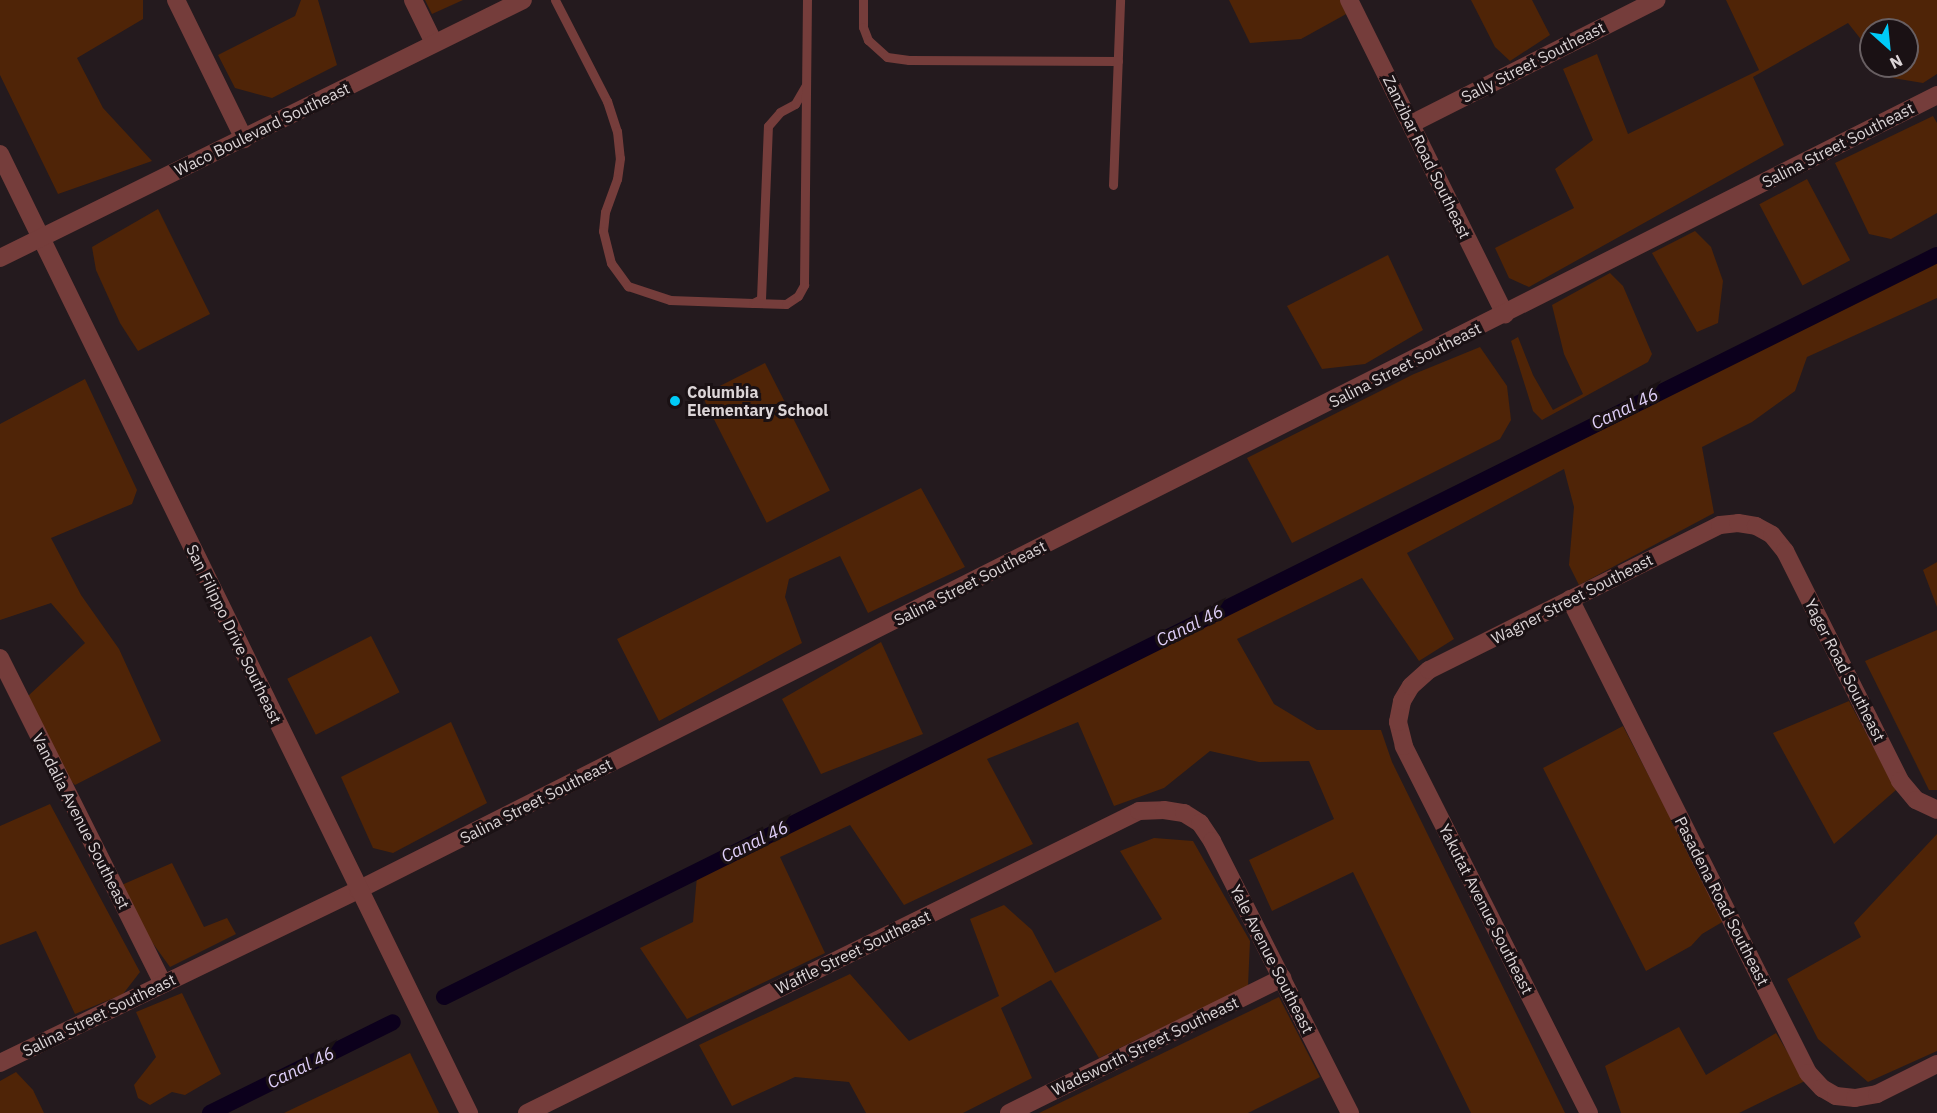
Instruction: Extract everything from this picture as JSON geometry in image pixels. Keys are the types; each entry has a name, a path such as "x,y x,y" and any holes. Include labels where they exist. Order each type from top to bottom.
{"street":[{"path":"176,0 244,139"},
{"path":"413,0 434,43"},
{"name":"Waco Boulevard Southeast","path":"0,258 524,0"},
{"name":"Zanzibar Road Southeast","path":"1349,0 1505,314"},
{"name":"Sally Street Southeast","path":"1411,124 1656,0"},
{"name":"Salina Street Southeast","path":"0,1063 358,890 1937,95"},
{"name":"San Filippo Drive Southeast","path":"0,154 469,1113"},
{"name":"Wagner Street Southeast","path":"1402,701 1411,686 1429,670 1570,599 1720,525 1738,523 1756,526"},
{"name":"Yager Road Southeast","path":"1756,526 1772,535 1785,551 1900,781 1916,800 1937,810"},
{"name":"Pasadena Road Southeast","path":"1570,599 1808,1073 1822,1088 1836,1096 1855,1098 1877,1094 1937,1064"},
{"name":"Vandalia Avenue Southeast","path":"0,658 163,983"},
{"name":"Yakutat Avenue Southeast","path":"1402,701 1398,722 1404,746 1589,1113"},
{"name":"Waffle Street Southeast","path":"527,1113 1139,811 1164,810 1184,813"},
{"name":"Yale Avenue Southeast","path":"1184,813 1200,823 1212,841 1350,1113"},
{"name":"Wadsworth Street Southeast","path":"1009,1113 1282,978"}],"lane":[{"path":"555,0 607,100 617,131 620,158 617,179 605,212 603,231 611,263 628,286 670,300 786,304 798,296 804,285 807,0"},
{"path":"863,0 863,27 868,40 887,57 909,60 1118,61"},
{"path":"1113,185 1120,0"},
{"path":"753,303 761,299 764,290 768,126 780,112 795,104 805,87"}],"shaded area":[{"path":"0,0 143,0 143,19 77,58 103,108 152,161 58,194 0,75"},
{"path":"301,0 318,0 337,65 272,98 235,88 218,55 295,16"},
{"path":"425,0 463,0 432,14"},
{"path":"1229,0 1341,0 1348,13 1301,39 1250,43"},
{"path":"1471,0 1532,0 1550,35 1510,61 1495,47"},
{"path":"1726,0 1937,0 1937,74 1923,83 1893,78 1919,78 1919,18 1859,18 1859,37 1848,23 1753,77 1784,145 1529,287 1509,278 1495,248 1574,208 1555,169 1593,140 1563,69 1597,54 1628,134 1759,70"},
{"path":"1933,116 1937,123 1937,213 1891,239 1869,234 1835,163"},
{"path":"1807,179 1850,260 1803,286 1759,204"},
{"path":"158,209 210,314 138,351 120,323 96,270 92,247"},
{"path":"1695,231 1711,247 1723,281 1718,323 1697,332 1652,253"},
{"path":"1388,255 1423,330 1365,364 1322,369 1287,306"},
{"path":"1937,261 1937,298 1807,357 1795,391 1752,422 1702,447 1714,513 1579,585 1569,565 1574,507 1564,469 1407,553 1454,639 1419,661 1362,578 1237,639 1274,704 1317,730 1381,730 1392,762 1565,1113 1471,1113 1353,872 1272,911 1249,860 1334,819 1309,761 1259,762 1210,751 1164,788 1114,806 1078,722 987,759 1033,844 904,905 850,825 780,857 825,953 687,1019 640,948 693,922 697,876"},
{"path":"1610,273 1623,286 1652,354 1648,362 1542,420 1533,411 1511,341 1518,337 1533,375 1553,410 1583,394 1564,354 1552,305"},
{"path":"1480,347 1507,386 1511,420 1500,439 1292,543 1247,458 1414,374"},
{"path":"765,363 830,490 767,523 702,395"},
{"path":"85,379 137,490 132,504 51,538 81,595 119,649 161,741 75,785 65,775 28,696 85,643 51,603 0,620 0,424"},
{"path":"921,488 965,567 868,613 840,556 789,579 785,597 802,643 659,721 617,639"},
{"path":"1937,562 1937,607 1923,570"},
{"path":"1937,630 1937,790 1929,790 1865,661"},
{"path":"371,636 400,692 316,735 287,679"},
{"path":"881,642 923,734 821,774 782,699"},
{"path":"1849,701 1896,790 1834,844 1773,733"},
{"path":"451,722 487,803 393,853 373,848 341,777"},
{"path":"1623,726 1724,921 1702,934 1691,946 1646,971 1543,768"},
{"path":"50,804 140,972 123,994 75,1014 36,931 0,945 0,826"},
{"path":"1937,834 1937,1051 1868,1082 1818,1039 1787,979 1861,937 1854,923"},
{"path":"1154,838 1193,841 1250,941 1248,986 1099,1058 1051,980 1001,1008 1032,1078 963,1113 866,1113 849,1082 795,1077 732,1106 699,1045 850,974 909,1041 999,996 970,919 1004,905 1032,930 1055,973 1162,919 1120,851"},
{"path":"172,863 204,927 227,918 236,934 170,967 117,887"},
{"path":"182,993 221,1074 185,1095 172,1092 150,1105 138,1098 134,1085 156,1057 136,1012"},
{"path":"1279,997 1320,1077 1248,1113 1039,1113"},
{"path":"1679,1027 1706,1075 1776,1033 1805,1081 1739,1113 1621,1113 1605,1066"},
{"path":"410,1053 439,1113 284,1113"},
{"path":"16,1072 33,1090 44,1113 0,1113 0,1081"}],"waterway":[{"name":"Canal 46","path":"444,997 1937,255"},
{"name":"Canal 46","path":"210,1113 393,1022"}],"place":[{"name":"Columbia Elementary School","path":"675,401"}]}
